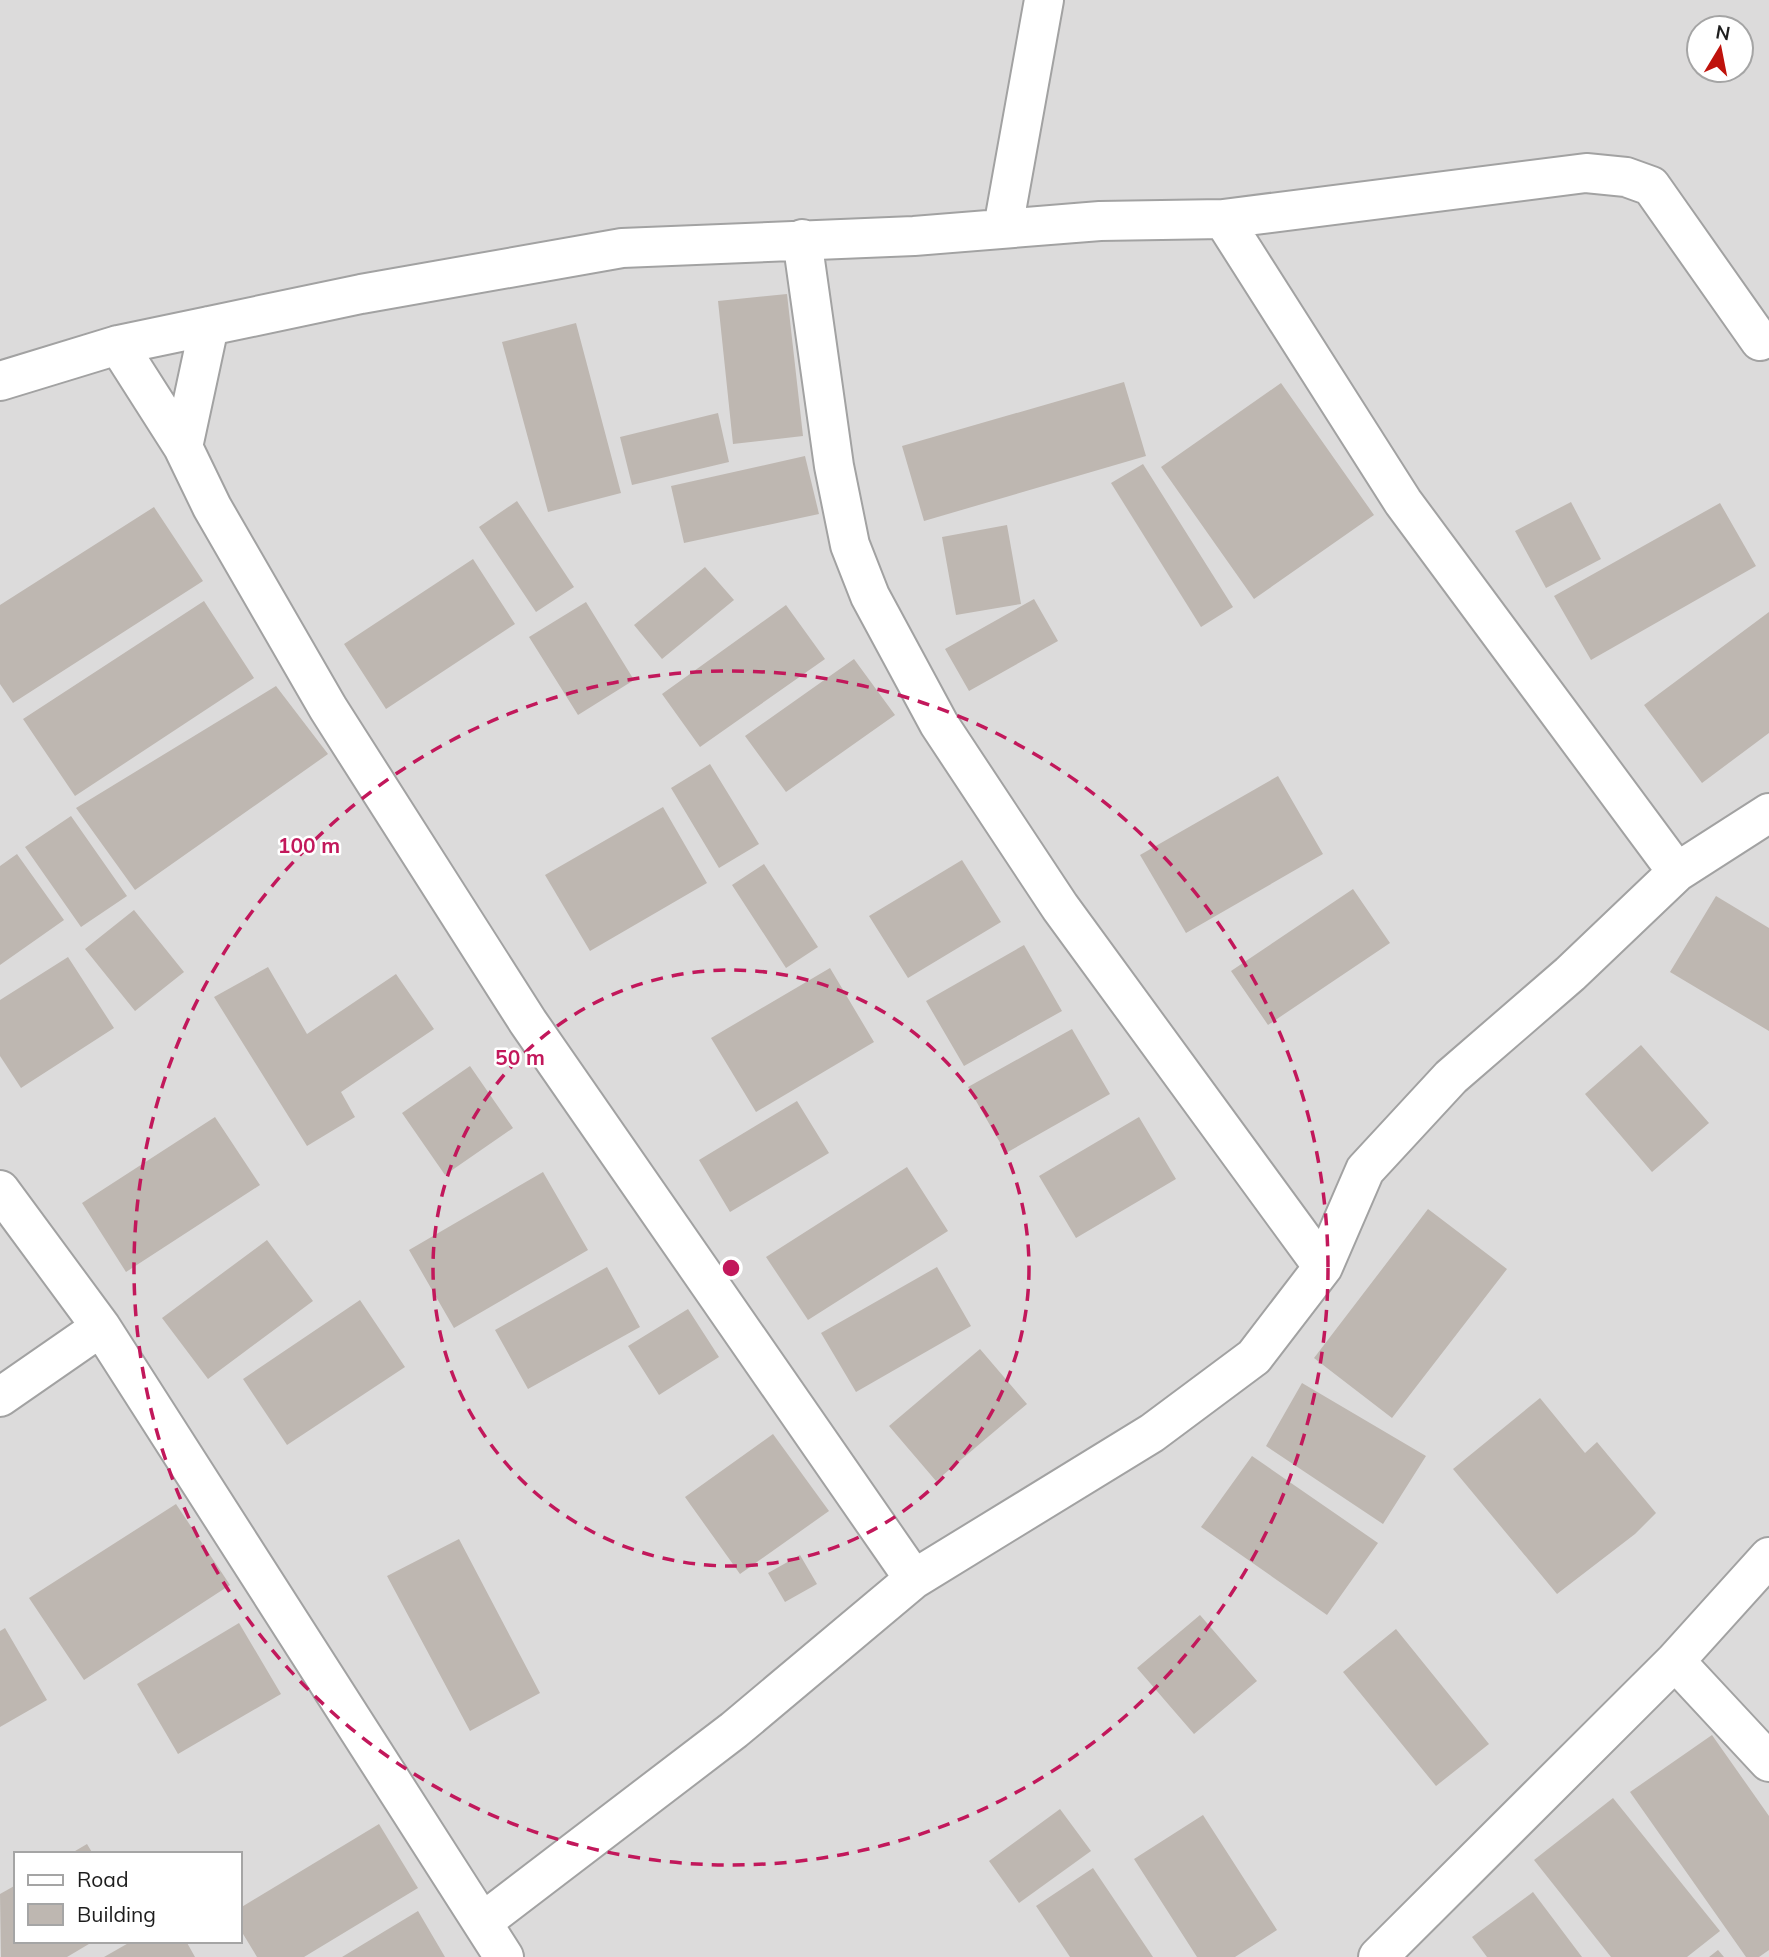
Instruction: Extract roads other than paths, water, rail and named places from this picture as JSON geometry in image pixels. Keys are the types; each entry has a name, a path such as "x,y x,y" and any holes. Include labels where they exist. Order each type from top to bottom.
{"street":[{"path":"1003,228 1044,0"},
{"path":"0,381 118,345 361,294 622,248 914,236 1100,221 1223,219 1587,173 1626,177 1651,186 1667,205 1760,341"},
{"path":"1223,219 1404,502 1677,872"},
{"path":"802,239 834,466 850,545 870,596 939,724 1060,907 1323,1267"},
{"path":"183,447 209,326"},
{"path":"118,345 183,447 212,507 328,708 528,1022 914,1579"},
{"path":"484,1921 734,1730 914,1579 1152,1433 1254,1357 1323,1267 1364,1170 1451,1077 1570,974 1677,872 1769,813"},
{"path":"0,1190 101,1327 505,1957"},
{"path":"0,1397 101,1327"},
{"path":"1378,1957 1675,1661 1769,1557"},
{"path":"1675,1661 1769,1762"}]}
